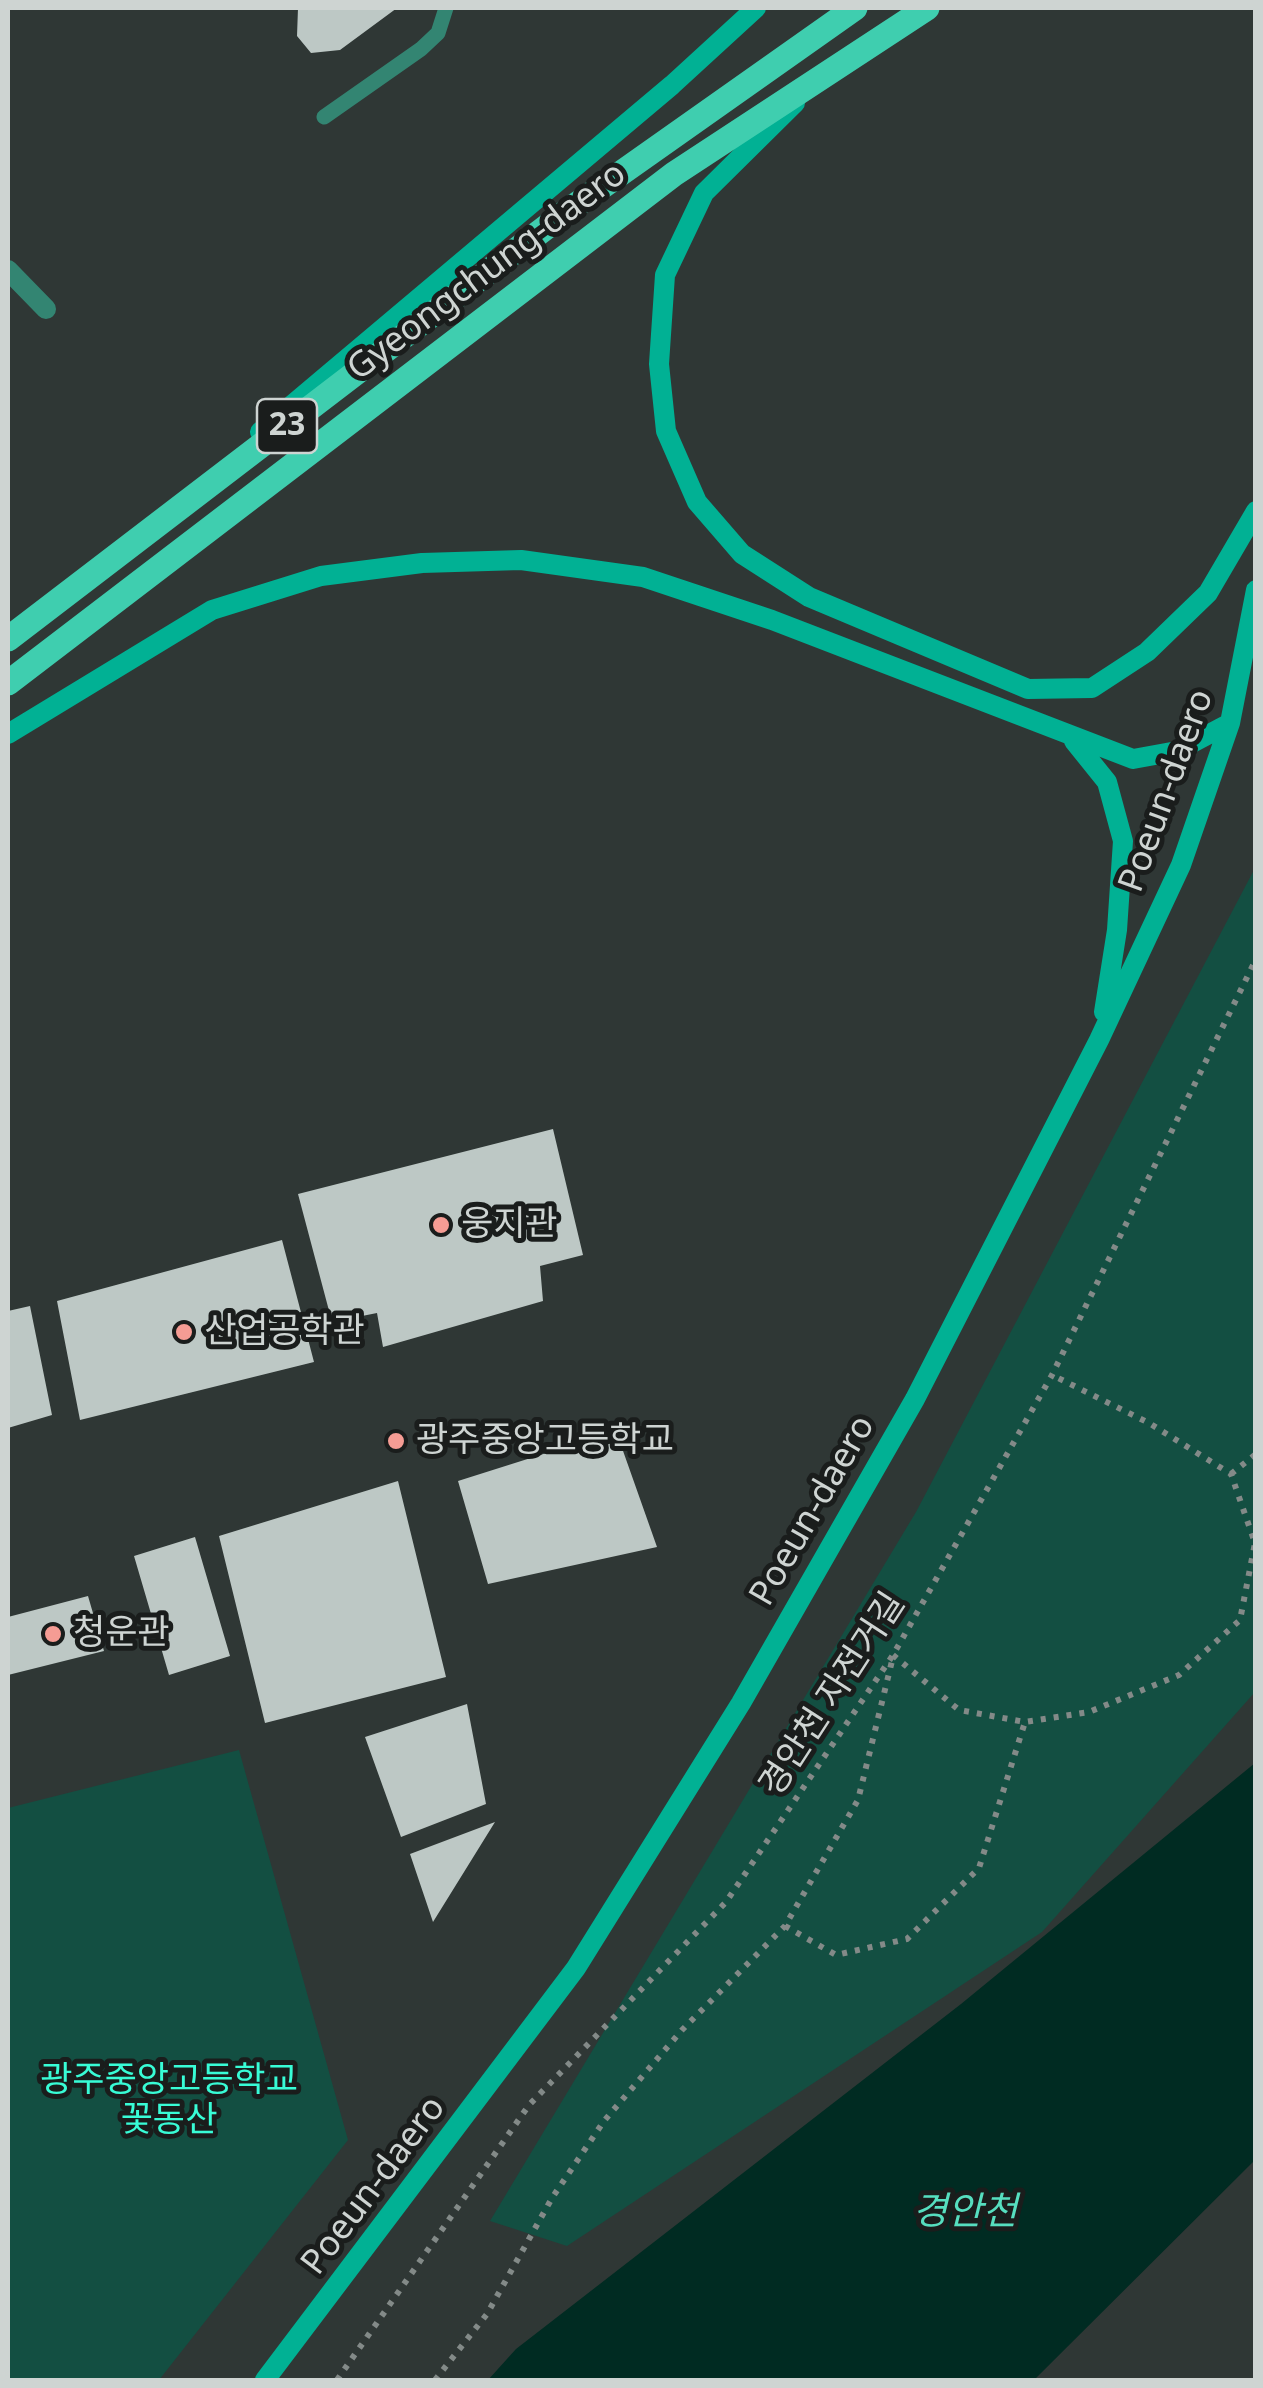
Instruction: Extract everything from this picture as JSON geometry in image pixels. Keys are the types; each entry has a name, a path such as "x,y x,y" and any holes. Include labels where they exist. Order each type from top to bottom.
{"main road":[{"name":"Gyeongchung-daero","path":"8,640 566,212 855,8"},
{"name":"Gyeongchung-daero","path":"8,683 674,174 927,8"}],"street":[{"path":"74,589 672,85 756,8"},
{"path":"814,85 704,193 665,275 659,364 666,431 697,502 742,554 808,597 1028,688 1092,688 1147,652 1208,592 1256,511"},
{"path":"8,270 46,309"},
{"path":"8,734 212,610 321,576 422,563 521,560 643,577 772,620 1133,759 1177,750 1230,724"},
{"name":"Poeun-daero","path":"266,2380 428,2171 576,1968 740,1703 915,1399 1099,1040 1181,865 1230,724 1256,590"},
{"path":"1073,739 1107,782 1124,841 1117,930 1099,1040"}],"lane":[{"path":"324,118 421,50 438,33 446,8"}],"path":[{"name":"경안천 자전거길","path":"338,2380 530,2105 726,1902 893,1655 1052,1376 1256,960"},
{"path":"435,2380 487,2314 552,2198 604,2120 682,2030 785,1926 858,1800 893,1655 959,1710 1025,1722 1088,1712 1180,1675 1240,1620 1256,1544 1231,1474 1149,1423 1052,1376"},
{"path":"1231,1474 1256,1454"},
{"path":"785,1926 836,1955 908,1939 979,1868 1025,1722"}],"green space":[{"path":"1255,868 1255,1692 1042,1932 567,2246 490,2221 916,1512"},
{"name":"광주중앙고등학교 꽃동산","path":"239,1750 348,2140 159,2380 8,2380 8,1808"}],"water":[{"name":"경안천","path":"1255,1763 1255,2160 1034,2380 488,2380 516,2349 961,2004"}],"building":[{"path":"298,8 397,8 340,50 311,53 297,36"},
{"name":"웅지관","path":"553,1129 583,1255 540,1266 543,1301 383,1347 377,1313 332,1322 298,1194"},
{"name":"산업공학관","path":"282,1240 314,1362 80,1420 57,1301"},
{"path":"30,1306 52,1415 8,1428 8,1311"},
{"path":"616,1431 657,1547 488,1584 458,1481"},
{"path":"398,1481 446,1677 265,1723 219,1536"},
{"path":"195,1537 230,1656 169,1675 134,1556"},
{"name":"청운관","path":"88,1596 104,1651 8,1675 8,1617"},
{"path":"467,1704 486,1804 401,1837 365,1737"},
{"path":"495,1822 433,1922 410,1854"}],"place":[{"name":"웅지관","path":"441,1225"},
{"name":"산업공학관","path":"184,1332"},
{"name":"광주중앙고등학교","path":"396,1441"},
{"name":"청운관","path":"53,1634"}]}
